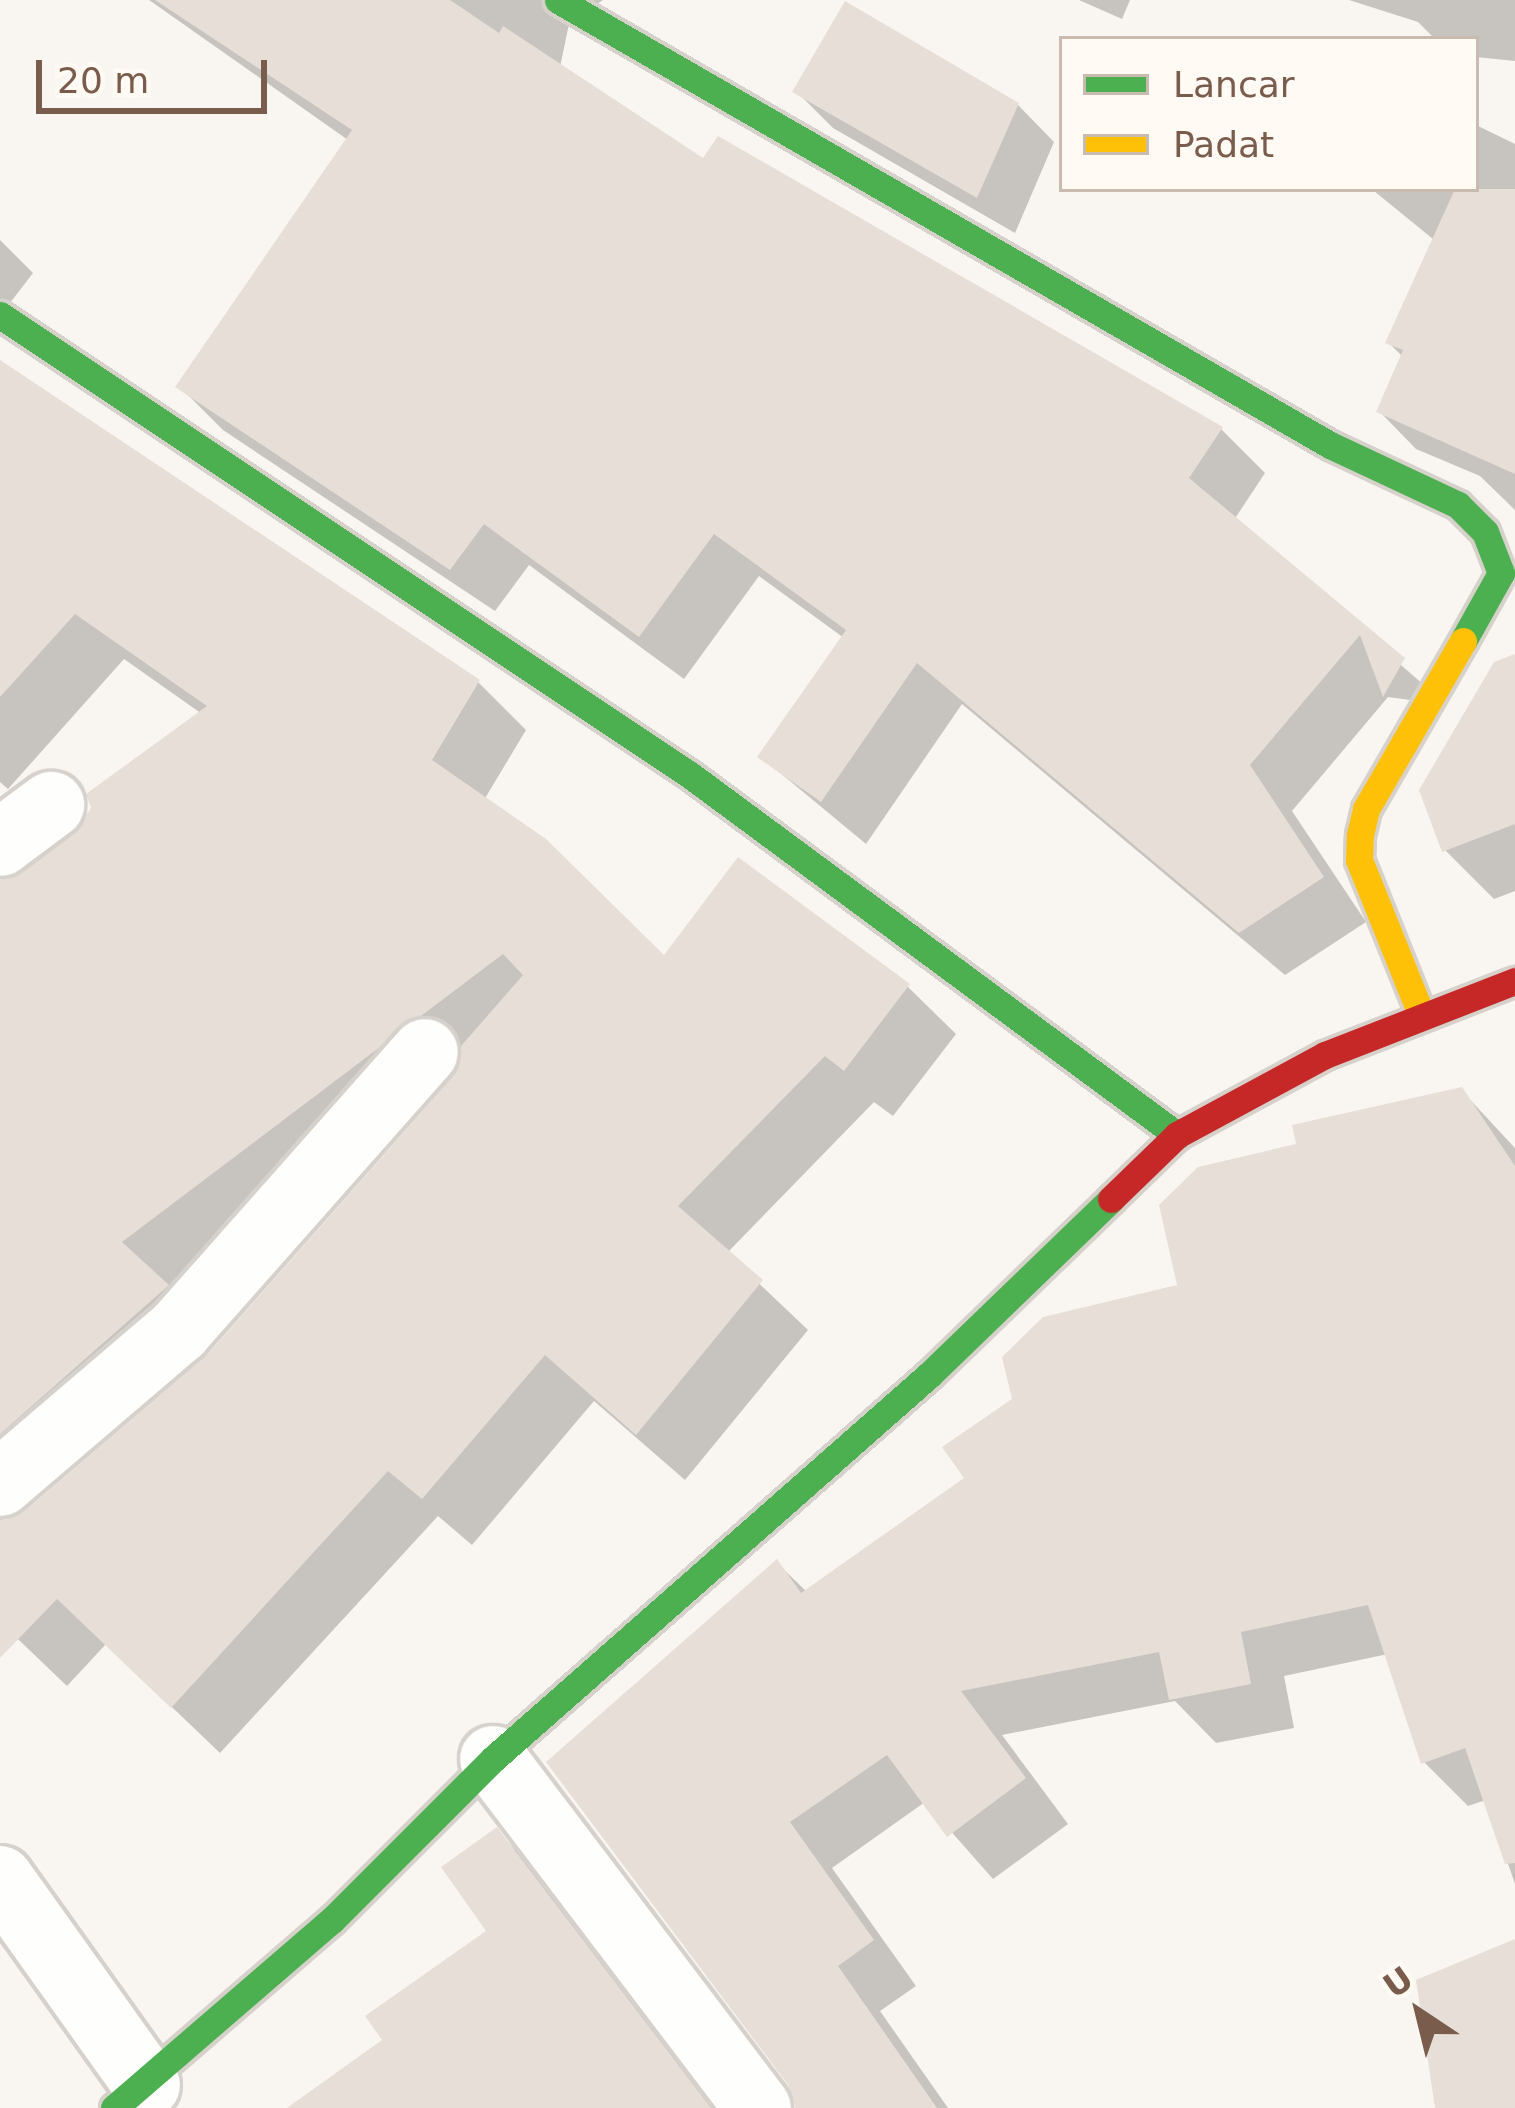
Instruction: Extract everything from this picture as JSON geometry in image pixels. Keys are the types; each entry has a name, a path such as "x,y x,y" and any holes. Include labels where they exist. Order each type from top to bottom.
{"street":[{"path":"558,0 1330,445 1458,506 1485,532 1501,573 1488,606 1432,686 1366,809 1360,835 1359,860 1421,1014"},
{"path":"0,315 690,775 1178,1135"},
{"path":"0,843 51,805"},
{"path":"0,1879 130,2097 332,1920 493,1759 929,1376 1178,1135 1325,1055 1515,981"},
{"path":"0,1484 179,1330 425,1052"},
{"path":"493,1759 758,2108"}],"building":[{"path":"155,0 450,0 499,33 503,26 703,158 718,136 1223,427 1189,478 1405,658 1383,697 1360,635 1250,765 1324,877 1239,933 917,663 821,802 757,757 846,630 714,534 639,637 484,524 450,570 175,387 352,130"},
{"path":"845,1 1019,103 977,198 792,92"},
{"path":"1515,189 1515,474 1376,412 1403,350 1385,343 1454,192"},
{"path":"0,360 480,680 432,760 546,839 664,955 738,857 910,984 844,1071 825,1056 678,1206 763,1280 636,1435 545,1355 422,1499 388,1471 171,1708 57,1599 0,1658 0,1520 24,1512 207,1355 453,1077 461,1046 523,975 503,954 122,1242 169,1285 0,1434 0,880 73,835 91,808 86,794 207,706 75,614 0,697"},
{"path":"1515,654 1515,824 1442,852 1419,790 1494,662"},
{"path":"1462,1087 1515,1166 1515,1863 1505,1864 1465,1748 1421,1764 1368,1605 1241,1632 1251,1684 1169,1700 1159,1652 961,1691 1026,1778 947,1837 887,1755 790,1822 874,1940 838,1966 937,2108 795,2108 788,2085 546,1762 777,1559 801,1593 964,1478 942,1447 1012,1399 1002,1357 1043,1317 1177,1285 1159,1205 1198,1167 1296,1144 1292,1125"},
{"path":"497,1827 711,2108 287,2108 382,2040 365,2016 486,1931 441,1867"},
{"path":"1515,1939 1515,2108 1435,2108 1416,1980"}],"traffic: fast":[{"path":"558,0 1330,445 1458,505 1485,532 1501,573 1463,641"},
{"path":"0,315 690,775 1177,1135"},
{"path":"114,2108 332,1920 493,1759 929,1375 1111,1199"}],"traffic: slow":[{"path":"1421,1014 1359,860 1360,835 1366,809 1463,641"}],"traffic: jam":[{"path":"1111,1199 1177,1135 1325,1055 1515,981"}]}
